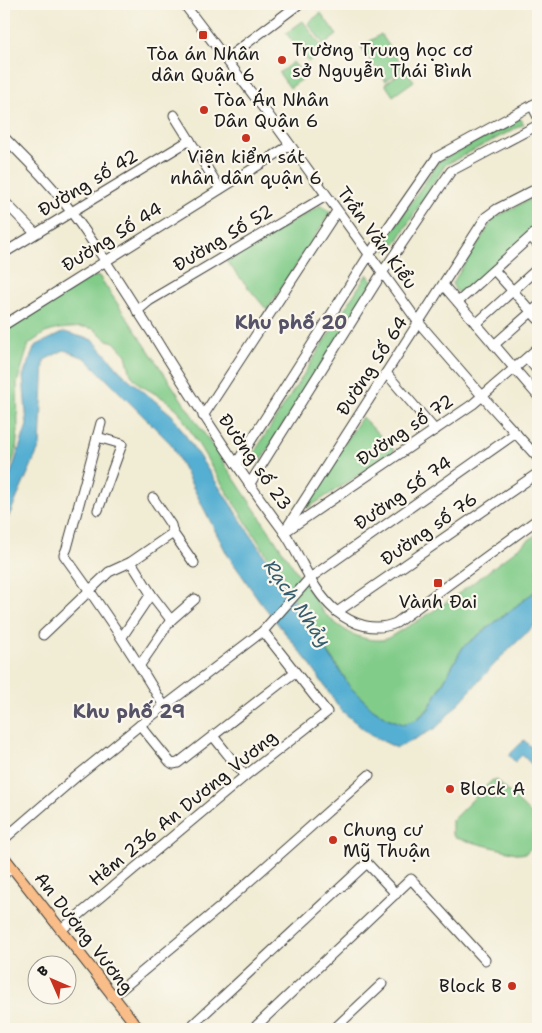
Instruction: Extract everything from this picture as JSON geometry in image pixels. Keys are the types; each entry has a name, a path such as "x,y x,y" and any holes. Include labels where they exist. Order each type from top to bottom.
{"main road":[{"name":"An Dương Vương","path":"4,857 8,871 61,930 139,1029"}],"street":[{"name":"Trần Văn Kiểu","path":"184,4 267,113 289,146 419,323 538,458"},
{"path":"226,59 299,4"},
{"path":"236,464 369,255 437,157 535,104 538,117"},
{"path":"174,115 220,189"},
{"path":"249,484 382,273 451,171 538,125"},
{"name":"Đường số 23","path":"4,137 52,188 72,213 138,311 249,484 284,532 310,578 324,599 337,612 366,626 385,627 396,623 538,519"},
{"name":"Đường số 42","path":"4,253 190,140"},
{"name":"Đường Số 44","path":"4,325 289,146"},
{"name":"Đường Số 64","path":"284,532 486,217 497,209 538,188"},
{"name":"Đường Số 52","path":"138,311 150,301 326,196"},
{"path":"4,201 35,233"},
{"path":"204,416 337,211"},
{"path":"458,302 538,230"},
{"path":"531,237 538,245"},
{"path":"476,324 538,268"},
{"path":"494,270 513,291 535,309 538,319"},
{"path":"443,285 538,396"},
{"path":"494,345 535,309"},
{"name":"Đường số 72","path":"284,532 483,396 538,348"},
{"path":"527,358 538,371"},
{"path":"386,373 435,430"},
{"path":"101,423 64,555 122,637 164,706"},
{"name":"Đường Số 74","path":"4,839 140,725 265,628 310,578 516,433"},
{"path":"97,437 122,444 98,510"},
{"name":"Đường số 76","path":"337,612 538,473"},
{"path":"153,498 171,524 173,533 194,563"},
{"path":"43,635 109,572 131,562 173,533"},
{"path":"131,562 151,594 171,620"},
{"path":"122,637 151,594"},
{"path":"140,665 171,620 195,599"},
{"path":"140,725 170,762 173,764 178,763 295,672 265,628"},
{"name":"Hẻm 236 An Dương Vương","path":"61,930 245,776 327,712 295,672"},
{"path":"212,736 245,776"},
{"path":"112,997 218,909 369,775"},
{"path":"188,1029 367,863 396,894"},
{"path":"253,1029 411,879 485,960"},
{"path":"334,1029 382,984"}],"green space":[{"path":"321,13 337,35 324,45 308,23"},
{"path":"303,21 324,50 308,62 286,33"},
{"path":"381,34 404,68 385,81 361,47"},
{"path":"293,62 305,77 290,88 279,73"},
{"path":"405,69 414,81 393,96 385,84"},
{"path":"520,118 524,124 445,165 389,254 383,245 438,162"},
{"path":"538,195 538,227 463,293 456,291 452,284 494,218"},
{"path":"321,205 330,212 328,216 267,310 226,261"},
{"path":"367,274 373,282 258,465 252,456"},
{"path":"99,276 324,613 336,624 357,636 372,640 383,640 390,637 434,611 538,533 538,589 463,647 428,709 416,720 403,724 387,718 373,709 351,688 225,489 178,410 166,400 140,385 131,375 126,355 114,342 107,340 94,329 84,327 58,329 45,333 29,344 17,383 18,429 16,451 4,485 4,331 92,277"},
{"path":"362,417 395,451 308,508 304,505"},
{"path":"493,780 497,780 538,821 538,841 526,853 520,854 455,838 452,834 452,820"}],"water":[{"path":"64,332 93,340 125,376 172,415 351,688 373,709 387,718 403,724 416,720 428,710 463,647 538,589 538,622 501,657 436,728 397,748 370,735 341,710 309,663 259,600 227,554 171,444 85,358 64,350 44,360 40,446 4,527 4,494 27,425 23,376 35,346"},
{"path":"524,740 538,754 537,770 522,755 515,762 509,755"}],"place":[{"name":"Tòa án Nhân dân Quận 6","path":"203,35"},
{"name":"Trường Trung học cơ sở Nguyễn Thái Bình","path":"282,60"},
{"name":"Tòa Án Nhân Dân Quận 6","path":"204,110"},
{"name":"Viện kiểm sát nhân dân quận 6","path":"246,138"},
{"name":"Vành Đai","path":"438,583"},
{"name":"Block A","path":"450,789"},
{"name":"Chung cư Mỹ Thuận","path":"333,840"},
{"name":"Block B","path":"512,986"}],"district":[{"name":"Khu phố 20","path":"291,322"},
{"name":"Khu phố 29","path":"129,711"}],"water label":[{"name":"Rạch Nhảy","path":"298,603"}]}
